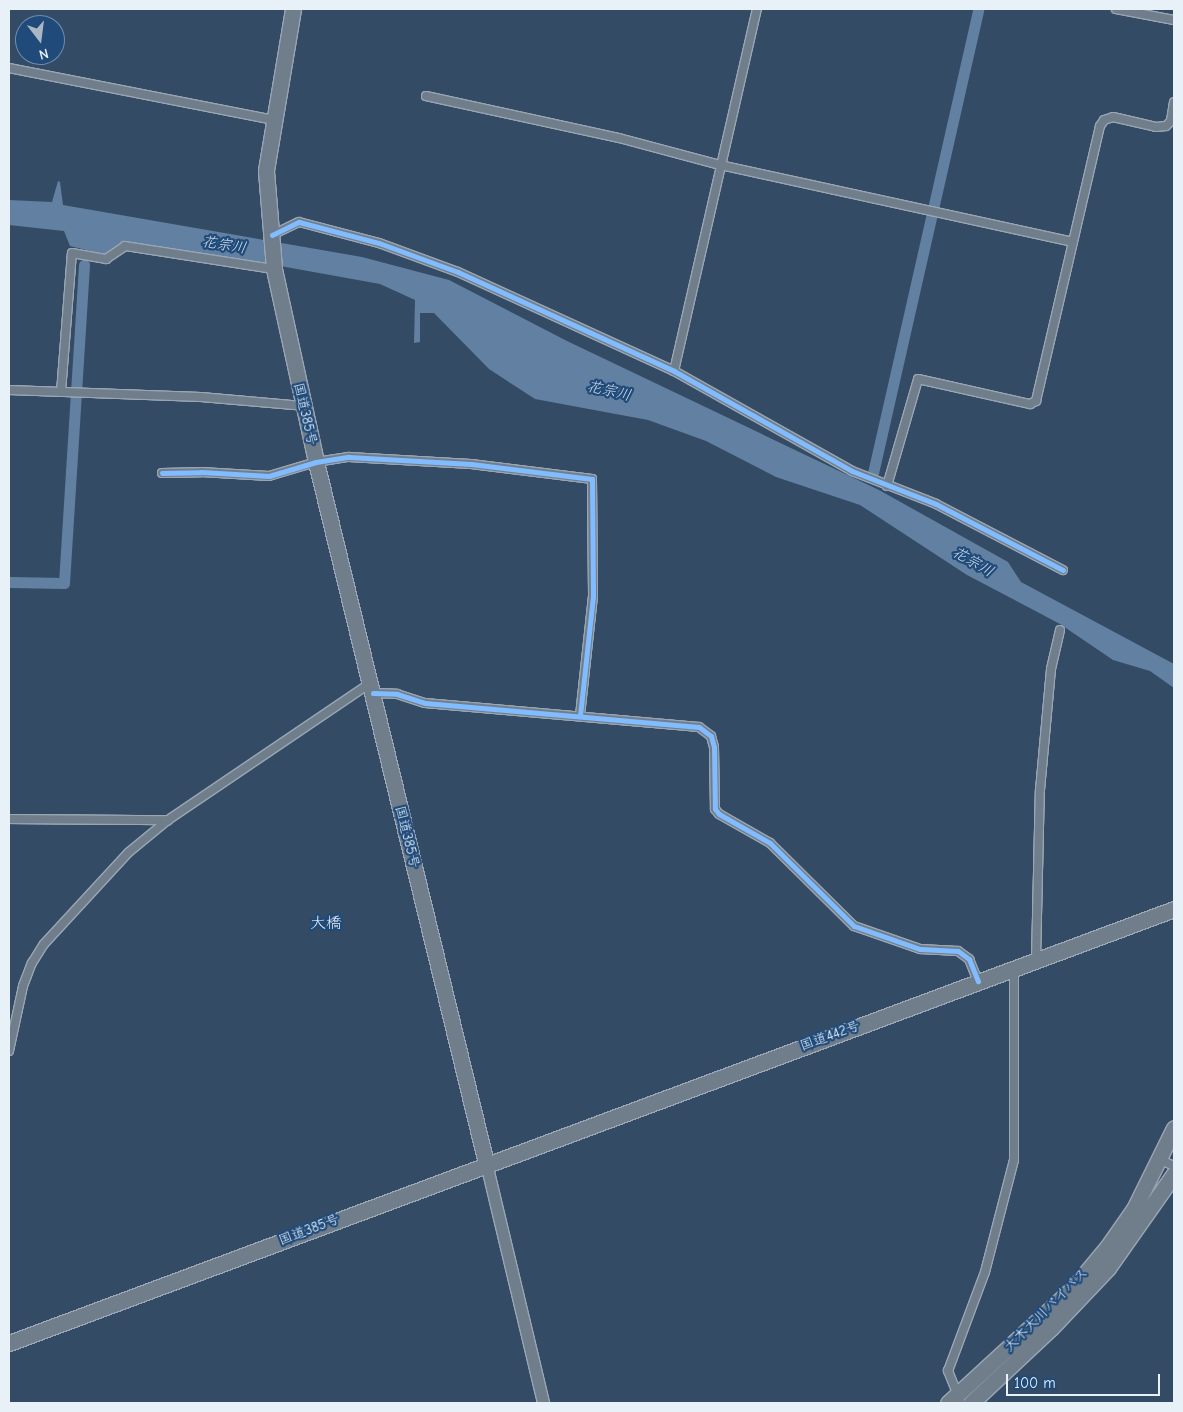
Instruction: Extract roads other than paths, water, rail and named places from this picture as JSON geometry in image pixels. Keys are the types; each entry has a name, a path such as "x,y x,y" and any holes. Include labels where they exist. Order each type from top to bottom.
{"highway":[{"name":"国道385号","path":"9,1343 486,1163 316,462 274,268 266,171 293,9"},
{"name":"国道442号","path":"486,1163 1174,909"},
{"name":"大木大川バイパス","path":"955,1400 1074,1287 1134,1209 1174,1128"},
{"name":"大木大川バイパス","path":"971,1403 1052,1328 1108,1268 1174,1174"}],"street":[{"path":"674,371 757,9"},
{"path":"1116,9 1174,20"},
{"path":"9,68 274,120"},
{"path":"426,96 619,138 720,166 1073,242"},
{"path":"887,486 918,379 1030,404 1036,401 1104,120 1113,117 1162,127 1171,121 1174,102"},
{"path":"272,238 299,222 379,243 458,272 674,371 852,471 936,504 1063,570"},
{"path":"64,392 72,252 106,259 125,246 274,268"},
{"path":"9,390 202,396 303,406"},
{"path":"162,473 200,472 269,476 316,462 349,457 392,461 403,458 592,480 593,596 580,716"},
{"path":"1036,960 1040,790 1051,669 1060,630"},
{"path":"9,1051 23,986 44,944 129,852 168,820 371,688 425,703 699,726 707,731 714,747 715,809 719,814 770,843 785,855 854,926 920,949 958,951 969,958 978,982"},
{"path":"9,819 168,820"},
{"path":"955,1400 948,1371 985,1272 1014,1160 1014,968"},
{"path":"1160,1159 1174,1166"},
{"path":"486,1163 543,1403"}],"water":[{"name":"花宗川","path":"58,181 60,182 63,205 362,257 449,280 567,341 879,490 1008,562 1021,582 1174,664 1174,688 1150,671 1113,660 1060,624 967,575 860,505 776,477 706,441 648,420 535,399 489,369 434,313 420,313 420,342 414,343 415,300 380,284 247,260 124,243 107,255 70,246 64,231 9,225 9,200 52,202"}],"waterway":[{"path":"873,473 978,9"},
{"path":"9,582 64,583 84,265"}],"district":[{"name":"大橋","path":"326,923"}]}
